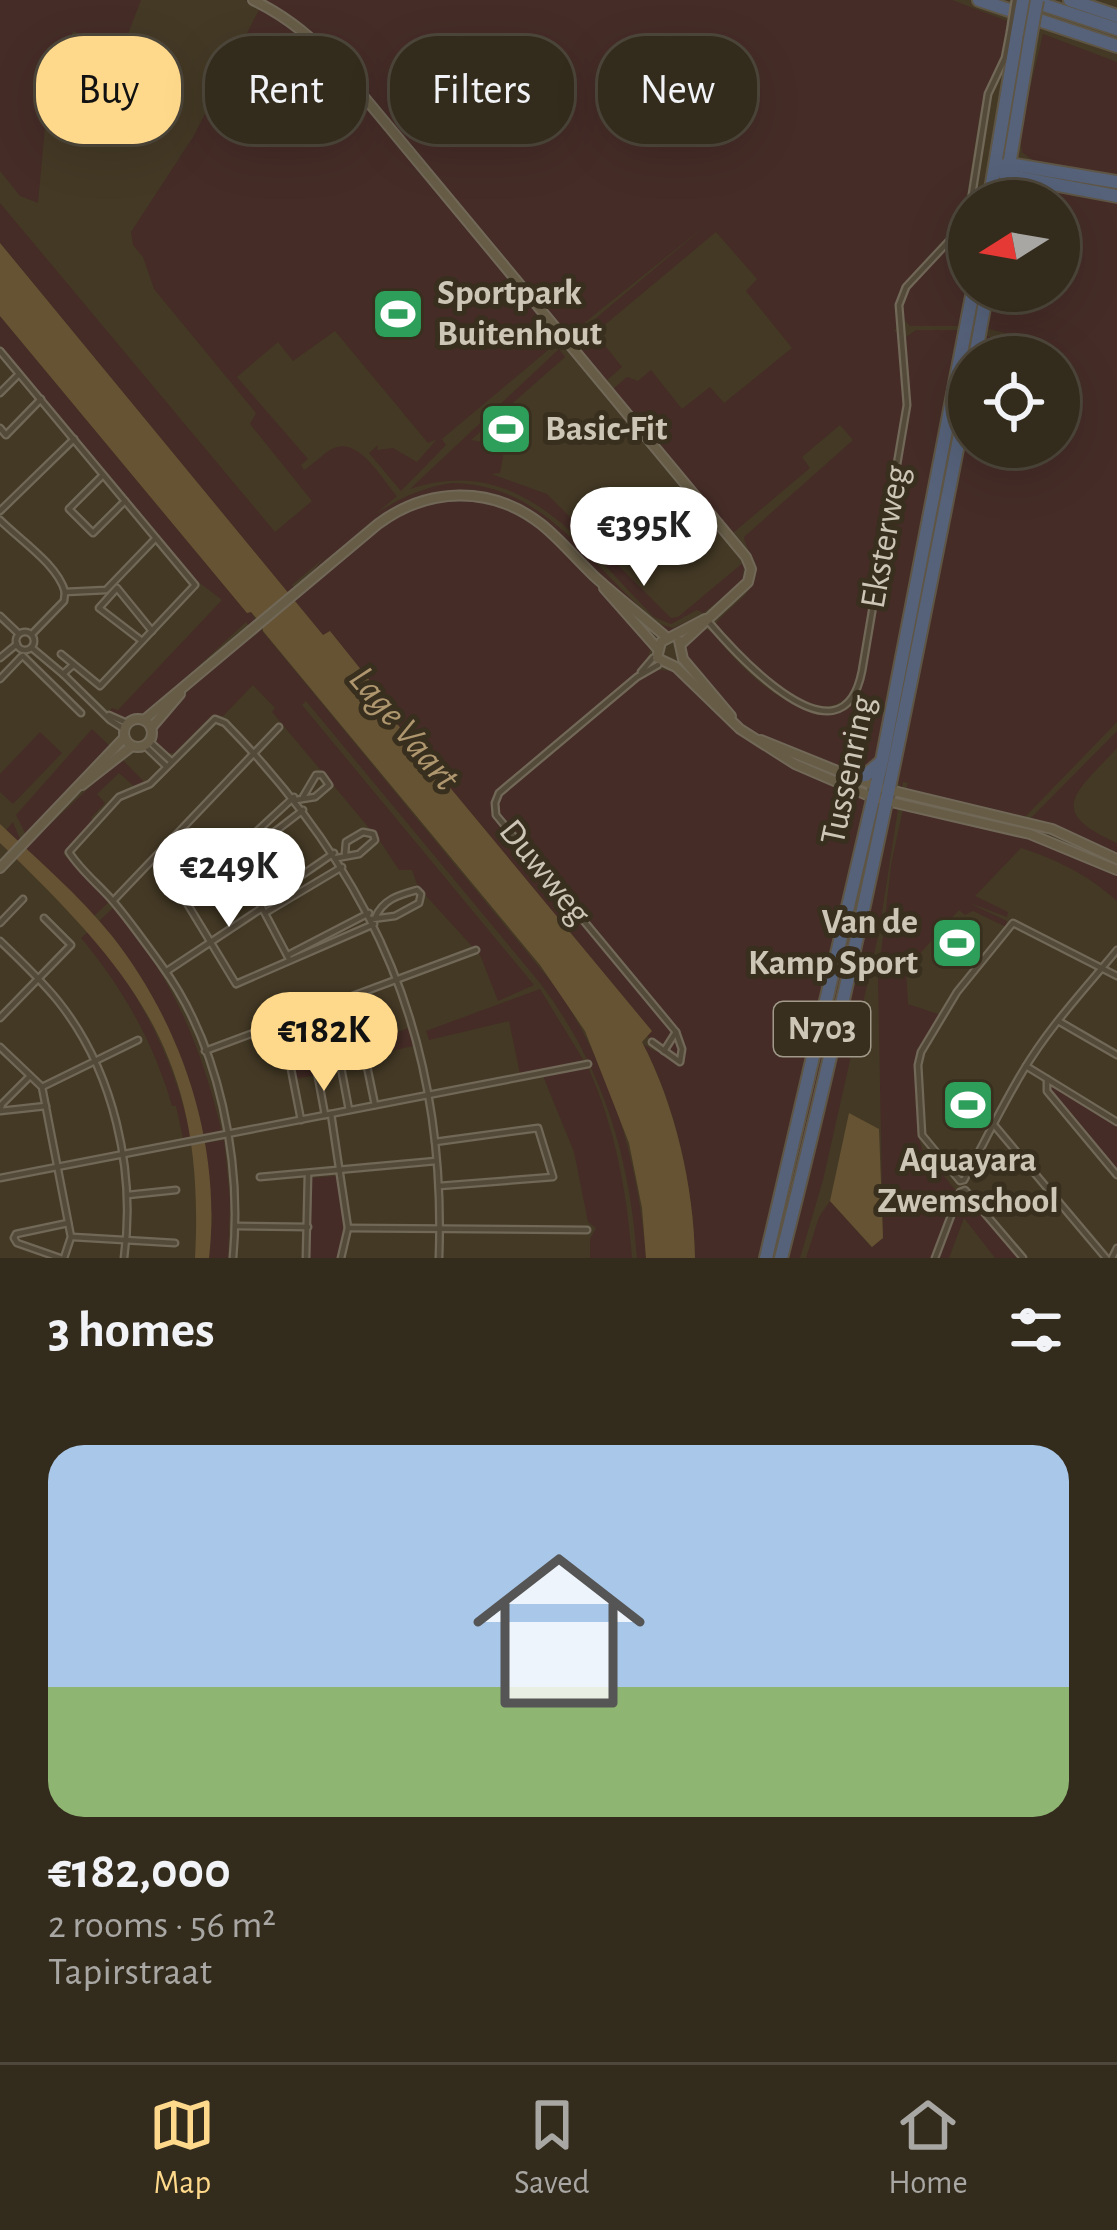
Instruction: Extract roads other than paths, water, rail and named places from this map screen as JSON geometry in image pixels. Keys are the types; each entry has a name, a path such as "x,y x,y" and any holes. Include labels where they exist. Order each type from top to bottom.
{"highway":[{"path":"979,0 1117,50"},
{"path":"992,180 1026,0 1117,29"},
{"path":"1070,0 1117,16"},
{"path":"1006,180 1019,35"},
{"path":"994,168 1117,182"},
{"path":"1008,170 1117,196"},
{"name":"Tussenring","path":"973,336 974,312"},
{"name":"Tussenring","path":"975,320 978,312"},
{"name":"Tussenring","path":"766,1258 882,794 882,761 948,457"},
{"name":"Tussenring","path":"781,1258 826,1080 952,468"},
{"path":"850,776 866,775 882,761"}],"main road":[{"path":"253,0 278,12 314,40 746,557 751,568 748,582 673,639 660,657"},
{"path":"0,868 125,730 148,724 243,636 395,512 431,498 454,494 490,497 529,515 673,639 741,728"},
{"path":"596,577 660,657 776,754 882,794 1030,834 1117,870"},
{"path":"660,657 682,656"},
{"path":"76,789 132,746 147,743 148,724"},
{"path":"125,730 132,746"},
{"path":"750,735 882,794 1052,830 1117,859"}],"street":[{"path":"974,180 988,94 1019,35 1026,0"},
{"name":"Eksterweg","path":"705,619 752,670 805,706 832,712 854,697 907,405 899,305 906,286 948,241"},
{"path":"0,351 195,585 100,686 61,654"},
{"path":"0,393 19,374"},
{"path":"0,428 6,435 41,399"},
{"path":"0,511 74,439"},
{"path":"103,475 69,509 93,532 124,501"},
{"path":"0,520 65,585 64,601 32,634 26,651 0,679"},
{"path":"65,592 106,590 154,539"},
{"path":"142,641 99,608 117,588 152,631"},
{"path":"0,616 19,634 32,634"},
{"path":"0,658 17,644 19,634"},
{"path":"17,644 63,674 125,730"},
{"path":"26,651 81,713"},
{"name":"Duwweg","path":"660,657 499,793 495,803 496,815 676,1032"},
{"path":"63,674 73,664"},
{"path":"232,1258 236,1226 228,1134 205,1051 166,971 69,852 119,797 142,790 215,719 225,722 298,798 339,855 398,979 429,1094 439,1258"},
{"path":"113,901 279,727"},
{"path":"147,743 169,764"},
{"path":"230,861 263,908 288,957 290,962 372,918 397,896 417,890 419,903 372,918 288,957 236,984 185,900 298,798 316,775 322,775 329,785 315,796 298,798"},
{"path":"230,861 303,810"},
{"path":"166,971 339,855 365,850 375,840 373,834 353,836 339,855"},
{"path":"263,908 343,867"},
{"path":"0,923 23,899"},
{"path":"0,1018 71,945 44,918"},
{"path":"1117,950 1102,968 1059,1021 1027,1066 960,1181 922,1135 918,1065 957,992 1013,923 1102,968 1117,976"},
{"path":"0,940 59,1002 94,1061 110,1101 128,1195 124,1258"},
{"path":"205,1051 476,950"},
{"path":"345,999 364,1052 375,1106"},
{"path":"321,1008 339,1057 349,1110"},
{"path":"298,1016 315,1061 339,1170 348,1228 341,1258"},
{"path":"1059,1021 1117,1055"},
{"path":"274,1025 291,1069 301,1120"},
{"path":"652,1042 664,1051 680,1062 681,1040 676,1032 664,1051"},
{"path":"42,1087 138,1040"},
{"path":"0,1047 42,1087 71,1237 62,1258 16,1243 14,1238 68,1223"},
{"path":"0,1178 588,1064"},
{"path":"1027,1066 1117,1122"},
{"path":"30,1076 0,1111 46,1106"},
{"path":"1047,1079 1047,1091 1117,1175"},
{"path":"994,1125 1109,1258 1117,1248"},
{"path":"435,1142 538,1128 553,1177 438,1186"},
{"path":"260,1177 436,1161"},
{"path":"306,1258 308,1174"},
{"path":"128,1195 176,1190"},
{"path":"934,1258 960,1192 969,1192 1023,1258"},
{"path":"236,1226 308,1228"},
{"path":"348,1228 587,1230"},
{"path":"71,1237 175,1243"}],"place":[{"name":"Sportpark Buitenhout","path":"398,314"},
{"name":"Basic-Fit","path":"506,429"},
{"name":"Van de Kamp Sport","path":"957,943"},
{"name":"Aquayara Zwemschool","path":"968,1105"}],"water label":[{"name":"Lage Vaart","path":"404,729"}]}
